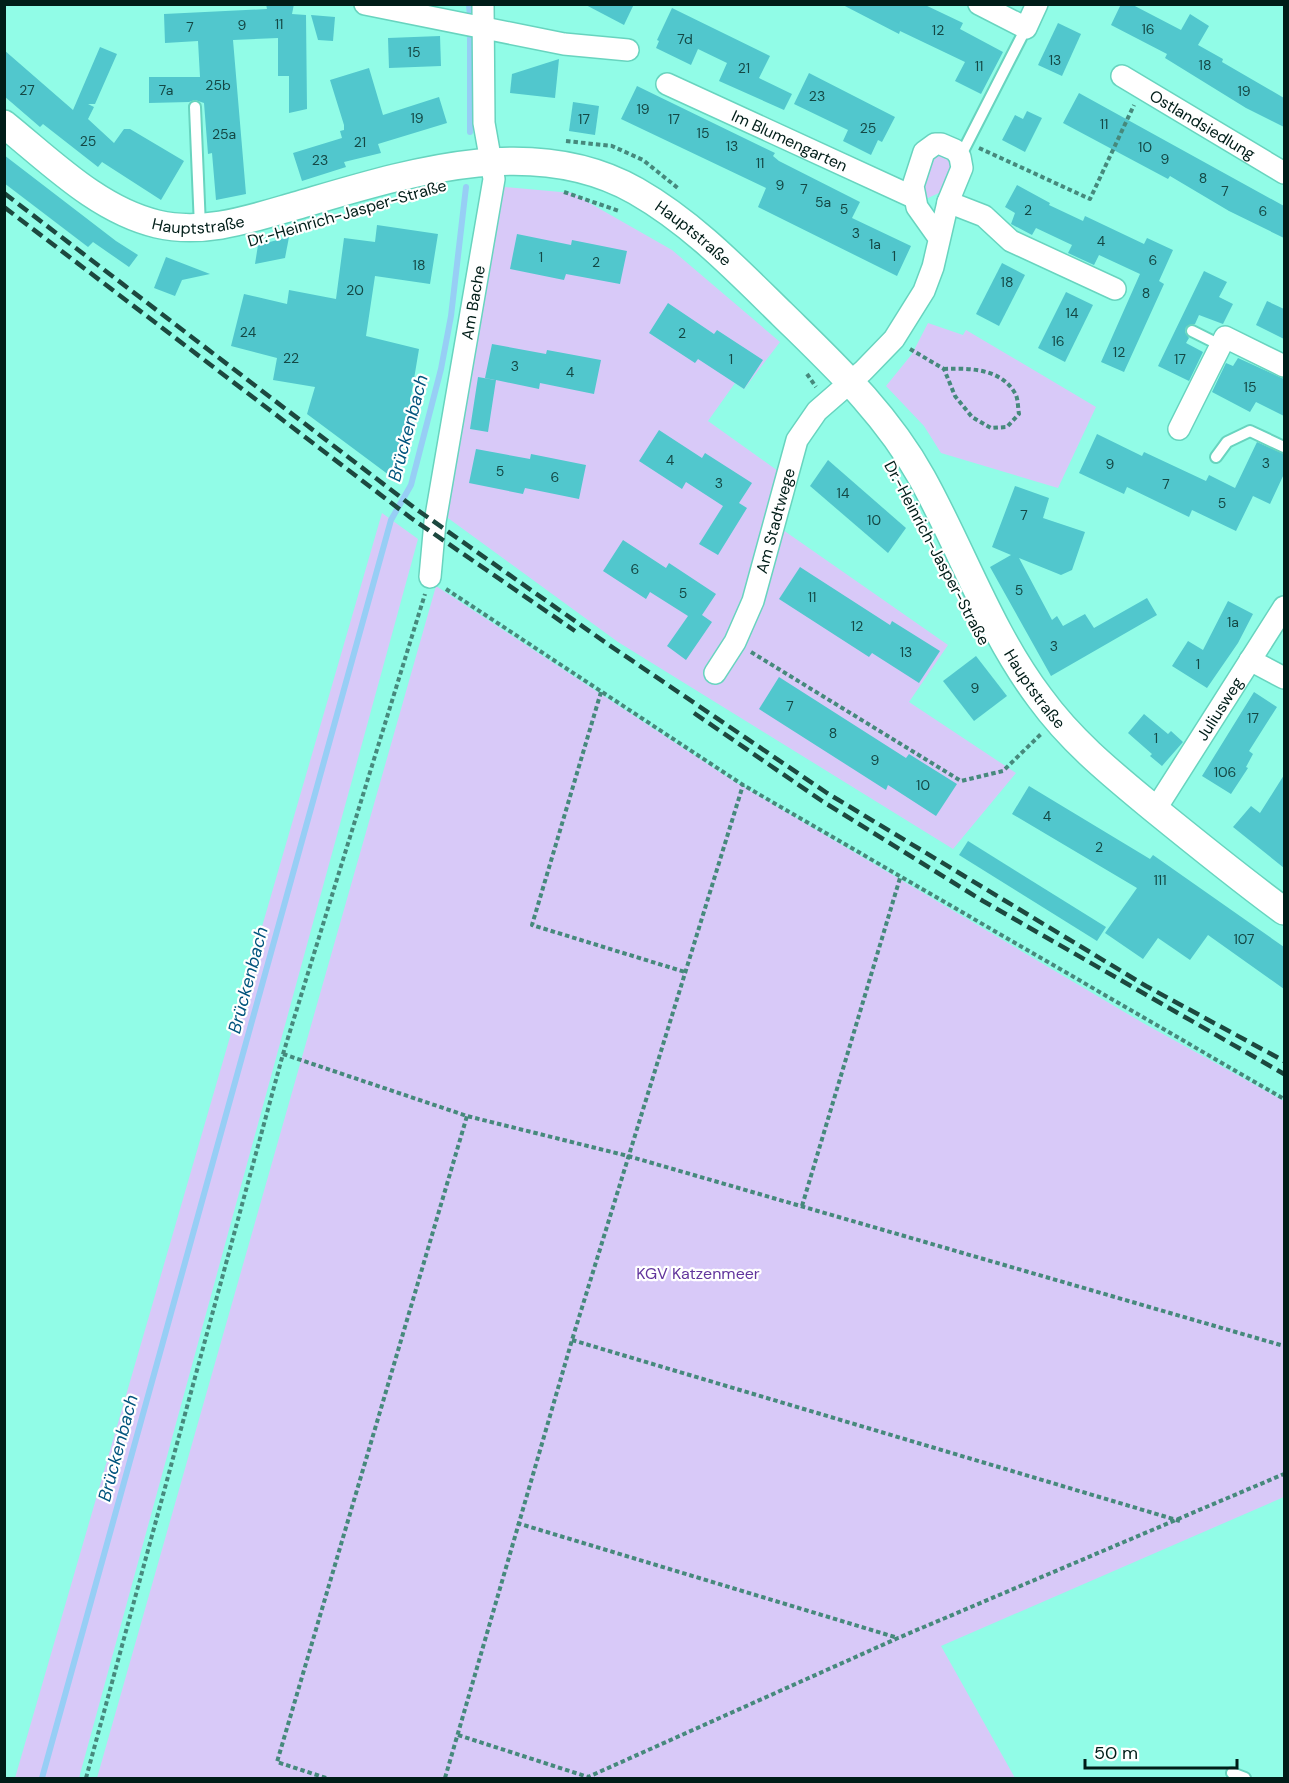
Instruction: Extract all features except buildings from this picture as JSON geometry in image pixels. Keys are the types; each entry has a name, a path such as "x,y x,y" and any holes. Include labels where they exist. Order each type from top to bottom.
{"street":[{"name":"Am Bache","path":"430,577 435,522 494,180 484,123 483,4"},
{"path":"979,4 1026,28 1037,4"},
{"path":"366,5 483,30 564,44 628,50"},
{"name":"Ostlandsiedlung","path":"1122,76 1284,173"},
{"name":"Im Blumengarten","path":"667,84 913,197"},
{"name":"Hauptstraße","path":"4,124 72,178 118,210 159,225 200,228 257,218 402,177 491,162 566,166 610,178 647,198 715,248 851,381 874,407 907,452 1004,640 1037,695 1075,741 1155,810"},
{"path":"851,381 894,339 924,291 939,238 948,202 962,168 964,150 941,144 929,147 924,152 914,180 913,197 923,217 939,238"},
{"path":"948,202 984,216 1011,241 1115,289"},
{"path":"1179,429 1225,336 1284,366"},
{"name":"Am Stadtwege","path":"715,673 735,642 753,602 797,440 805,425 851,381"},
{"name":"Juliusweg","path":"1155,810 1284,607"},
{"path":"1250,660 1284,678"},
{"path":"1155,810 1284,911"}],"lane":[{"path":"964,150 1026,28"},
{"path":"195,107 200,228"},
{"path":"1192,331 1220,345"},
{"path":"1216,457 1227,442 1250,431 1284,447"},
{"path":"1232,1773 1245,1779"}],"path":[{"path":"964,150 1090,199 1142,88"},
{"path":"557,140 612,146 644,160 686,196"},
{"path":"554,189 629,214"},
{"path":"894,339 944,369 975,367 1000,378 1016,395 1019,414 1007,427 991,428 972,417 955,396 944,369"},
{"path":"802,368 830,400"},
{"path":"86,1779 283,1054 430,577 743,785 1284,1099"},
{"path":"735,642 961,781 1003,771 1043,733"},
{"path":"601,692 532,925 685,972"},
{"path":"1036,724 1051,741"},
{"path":"444,1779 572,1340 743,785"},
{"path":"802,1206 900,878"},
{"path":"283,1054 467,1116 628,1156 1284,1346"},
{"path":"326,1779 277,1762 467,1116"},
{"path":"572,1340 1180,1521"},
{"path":"458,1735 588,1777 898,1638 1180,1521 1284,1474"},
{"path":"517,1523 898,1638"}],"green space":[{"path":"934,154 947,154 954,162 941,192 928,198 924,197 918,185"},
{"path":"504,187 572,193 672,250 780,342 744,389 735,383 708,421 785,476 773,523 948,645 909,702 1016,773 953,849 618,642 437,510"},
{"path":"928,323 963,335 966,330 1096,407 1058,488 941,453 924,426 886,386 912,354"},
{"path":"382,513 418,539 79,1778 15,1778"},
{"name":"KGV Katzenmeer","path":"436,586 732,780 1143,1023 1284,1101 1284,1497 941,1646 1015,1778 97,1778"}],"waterway":[{"name":"Brückenbach","path":"469,4 470,17"},
{"name":"Brückenbach","path":"470,32 470,132"},
{"name":"Brückenbach","path":"42,1778 391,520 411,485 441,369 451,316 466,187"}],"railway":[{"path":"4,193 416,509 609,645 827,793 1146,986 1284,1061"},
{"path":"4,207 411,518 575,631"},
{"path":"694,713 822,801 983,901 1284,1074"}]}
